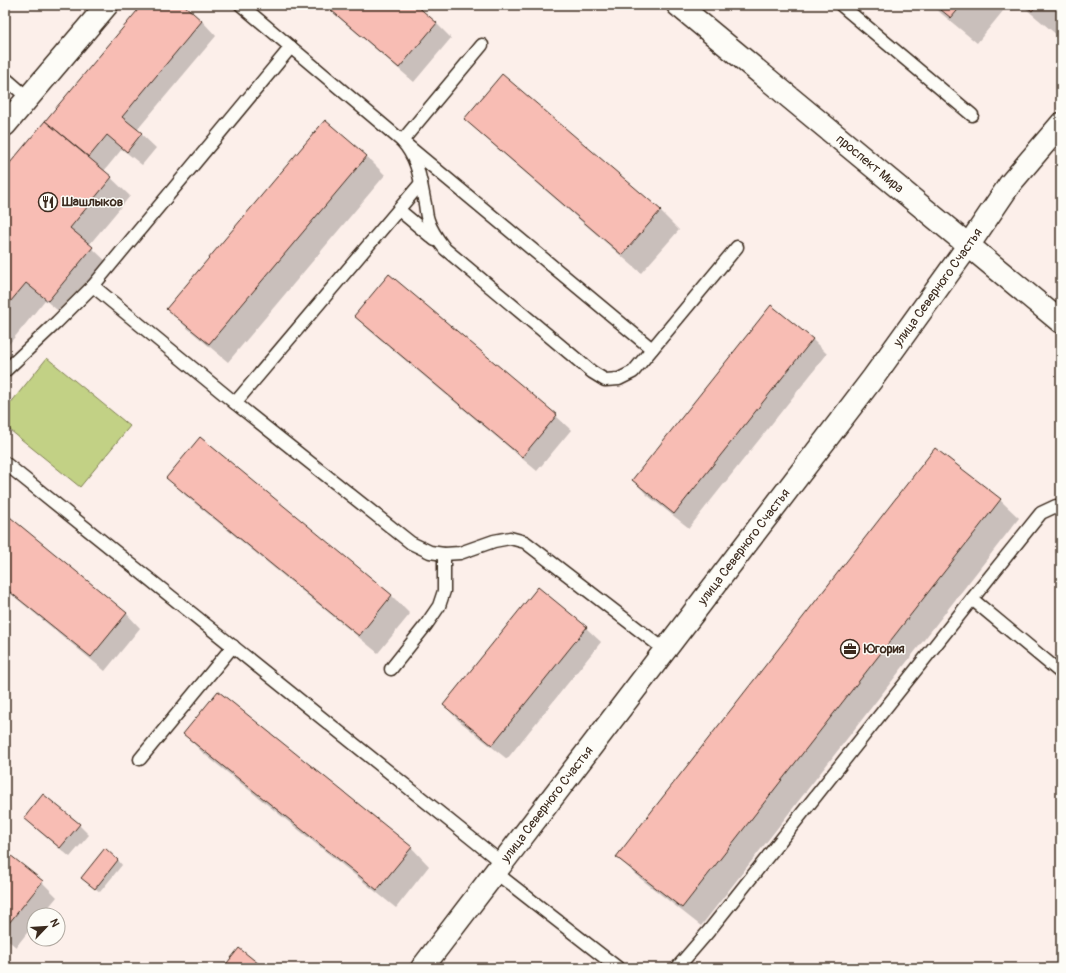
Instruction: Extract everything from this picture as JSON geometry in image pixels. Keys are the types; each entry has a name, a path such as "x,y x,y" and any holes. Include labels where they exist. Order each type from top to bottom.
{"street":[{"path":"5,125 107,5"},
{"name":"проспект Мира","path":"678,5 1061,322"},
{"name":"улица Северного Счастья","path":"422,968 873,378 968,246 1010,184 1061,124"}],"lane":[{"path":"241,5 652,349"},
{"path":"841,5 972,115"},
{"path":"402,141 482,46"},
{"path":"5,371 93,286 291,47"},
{"path":"5,78 28,98"},
{"path":"402,141 414,159 421,184 428,220 435,236 445,249"},
{"path":"235,403 421,184"},
{"path":"399,210 592,372 605,380 619,379 633,372 737,247"},
{"path":"93,286 235,403 410,543 430,552 444,554 460,553 494,541 510,538 525,542 665,650"},
{"path":"5,463 233,646 618,968"},
{"path":"677,968 708,932 1041,513 1056,506 1061,506"},
{"path":"391,670 426,625 438,606 444,591 444,554"},
{"path":"972,599 1061,673"},
{"path":"140,759 233,646"}],"green space":[{"path":"47,358 130,426 80,487 5,426 5,410"}],"building":[{"path":"142,5 184,5 202,21 122,117 142,133 127,152 107,135 89,157 45,121"},
{"path":"325,5 416,5 437,23 399,68"},
{"path":"935,5 962,5 951,18"},
{"path":"1025,5 1037,5 1032,11"},
{"path":"502,74 661,210 622,255 464,119"},
{"path":"325,120 367,156 209,344 166,309"},
{"name":"Шашлыков","path":"45,121 112,177 70,228 93,247 48,301 26,283 5,308 5,169"},
{"path":"389,274 557,415 522,457 354,316"},
{"path":"771,305 813,339 674,514 632,480"},
{"path":"200,437 392,595 359,636 166,478"},
{"path":"935,448 1001,499 682,908 616,857"},
{"path":"5,513 127,613 91,657 5,588"},
{"path":"538,587 587,627 492,745 443,705"},
{"path":"218,691 412,847 377,890 183,734"},
{"path":"43,794 80,824 60,848 24,818"},
{"path":"105,848 118,860 95,889 81,878"},
{"path":"5,851 43,881 5,928"},
{"path":"239,948 264,968 223,968"},
{"path":"529,964 534,968 526,968"}],"place":[{"name":"Шашлыков","path":"48,202"},
{"name":"Югория","path":"850,649"}]}
